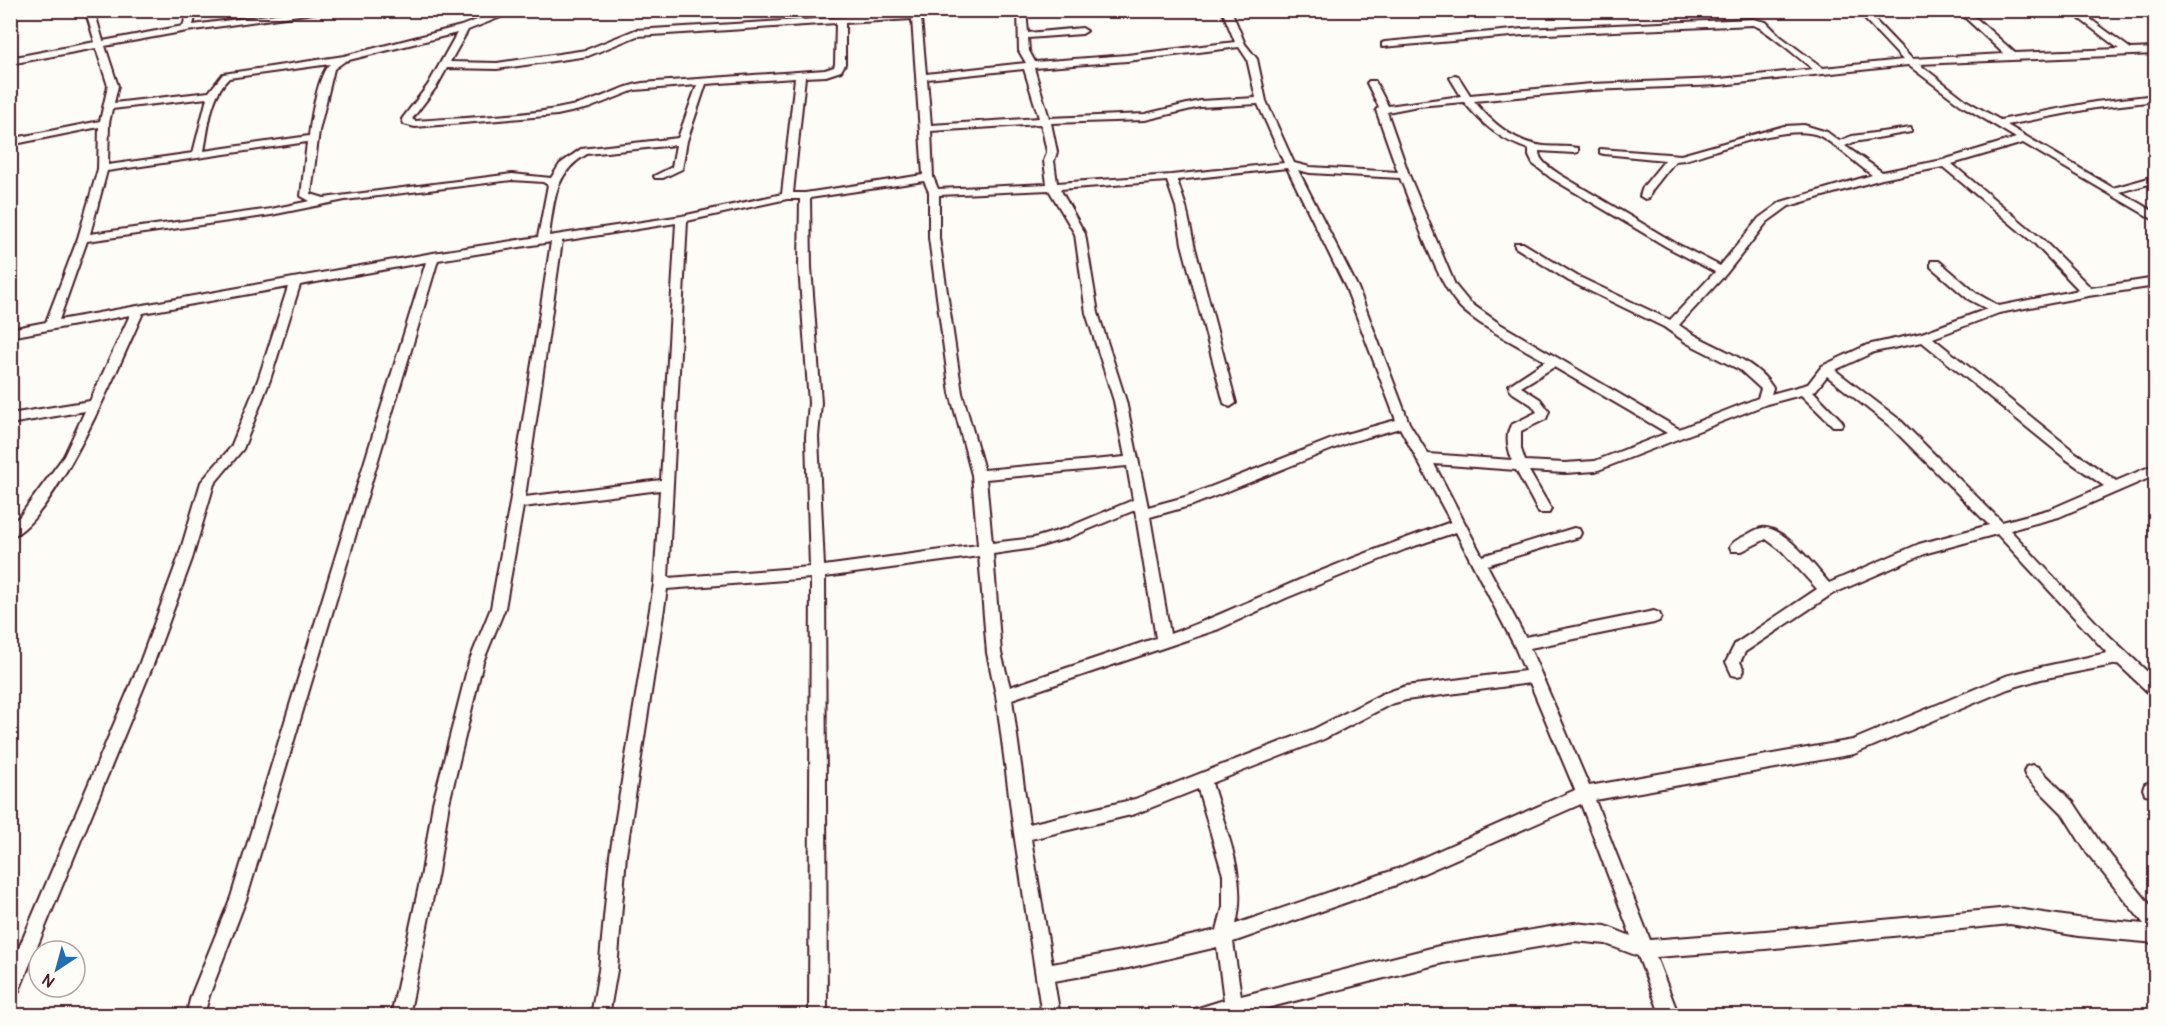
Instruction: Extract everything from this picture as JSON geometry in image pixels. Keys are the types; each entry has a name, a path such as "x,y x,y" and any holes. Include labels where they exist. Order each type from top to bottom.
{"street":[{"path":"51,326 83,238 103,169 104,123 112,86 89,10"},
{"path":"187,28 193,10"},
{"path":"10,61 99,41 330,10"},
{"path":"198,155 213,94 221,80 234,74 326,65 464,28 490,14 525,10"},
{"path":"445,64 497,66 588,53 635,33 818,16 841,20 967,10"},
{"path":"1015,66 1021,62 1024,51 1022,10"},
{"path":"1227,10 1241,44 1252,59 1261,101 1290,165 1311,202 1352,288 1403,423 1480,562 1521,644 1585,794 1642,949 1670,1016"},
{"path":"1860,10 1910,63 1964,103 2156,218"},
{"path":"1961,10 2013,57"},
{"path":"2072,10 2129,52"},
{"path":"916,13 928,177 934,192 934,238 956,393 979,475 994,653 1004,695 1022,833 1051,1016"},
{"path":"464,28 432,86 406,119 408,122 444,122 564,111 592,103 631,87 826,73 838,69 841,20"},
{"path":"1384,45 1523,32 1753,22 1763,24 1822,72"},
{"path":"1025,36 1082,31"},
{"path":"921,77 1015,66 1127,58 1241,44"},
{"path":"1024,51 1030,65 1052,152 1049,161 1052,185 1080,234 1092,313 1120,401 1142,508 1164,642"},
{"path":"1384,107 1591,87 1720,82 1910,63 2156,51"},
{"path":"294,207 306,196 313,138 326,65"},
{"path":"787,196 800,76"},
{"path":"1455,78 1465,99 1493,127 1514,140 1534,148 1574,150"},
{"path":"659,176 677,169 682,141 698,100 702,82"},
{"path":"1372,83 1384,107 1381,114 1404,175 1450,286 1456,295 1478,314 1676,433"},
{"path":"108,107 213,94"},
{"path":"1996,124 2095,105 2156,98"},
{"path":"926,128 1045,120 1145,117 1200,104 1261,101"},
{"path":"10,142 104,123"},
{"path":"1604,152 1672,158 1792,127 1824,134 1880,176"},
{"path":"1838,145 1852,139 1907,130"},
{"path":"103,169 313,138"},
{"path":"1672,326 1722,271 1763,220 1785,204 1880,176 1945,163 2025,139"},
{"path":"400,1016 430,872 441,803 476,662 498,608 517,503 550,240 552,183 573,156 585,150 682,141"},
{"path":"1534,148 1537,162 1555,176 1671,245 1722,271"},
{"path":"1645,196 1651,184 1672,158"},
{"path":"1945,163 2039,242 2088,292"},
{"path":"934,192 1002,190 1171,178 1290,165 1310,170 1404,175"},
{"path":"83,238 512,177 545,179 552,183"},
{"path":"10,333 433,257 682,219 787,196 805,196 928,177"},
{"path":"1171,178 1181,207 1188,244 1230,403"},
{"path":"2112,191 2156,179"},
{"path":"306,196 324,202"},
{"path":"805,196 805,267 815,403 812,437 815,557 818,572 818,1016"},
{"path":"600,1016 608,970 618,855 661,584 682,219"},
{"path":"1519,245 1539,261 1672,326 1693,341 1751,371 1786,395"},
{"path":"195,1016 200,996 239,897 433,257"},
{"path":"1935,264 1972,296 1997,310"},
{"path":"1424,459 1565,468 1596,466 1763,401 1812,387 1826,369 1871,348 1924,337 1997,310 2088,292 2156,282"},
{"path":"10,992 146,665 185,559 208,482 237,449 264,380 295,283"},
{"path":"10,532 25,520 69,458 139,309"},
{"path":"1924,337 2071,456 2114,486"},
{"path":"1544,509 1512,440 1515,428 1542,416 1543,411 1536,402 1514,388 1515,385 1555,361"},
{"path":"1826,369 1861,393 1915,441 2000,527 2121,657 2156,690"},
{"path":"1763,381 1767,388 1763,401"},
{"path":"1804,390 1837,423"},
{"path":"10,419 92,405"},
{"path":"661,584 818,572 1034,543 1142,508 1188,501 1347,438 1403,423"},
{"path":"979,475 1132,461"},
{"path":"1737,670 1733,662 1740,648 1827,590 1924,548 2054,513 2156,469"},
{"path":"517,503 666,484"},
{"path":"10,522 25,520"},
{"path":"1004,695 1214,625 1281,594 1401,545 1459,525"},
{"path":"1480,562 1574,533"},
{"path":"1737,547 1761,533 1768,533 1827,590"},
{"path":"1521,644 1654,617"},
{"path":"1045,974 1224,937 1399,876 1585,794 1854,747 2006,683 2041,673 2121,657"},
{"path":"1022,833 1135,806 1319,734 1387,699 1406,693 1534,676"},
{"path":"2032,772 2068,808 2093,847 2156,926"},
{"path":"1203,780 1230,874 1232,907 1224,937 1234,1007"},
{"path":"1198,1016 1443,954 1574,932 1606,935 1642,949 1765,940 2010,916 2078,927 2156,934"}]}
